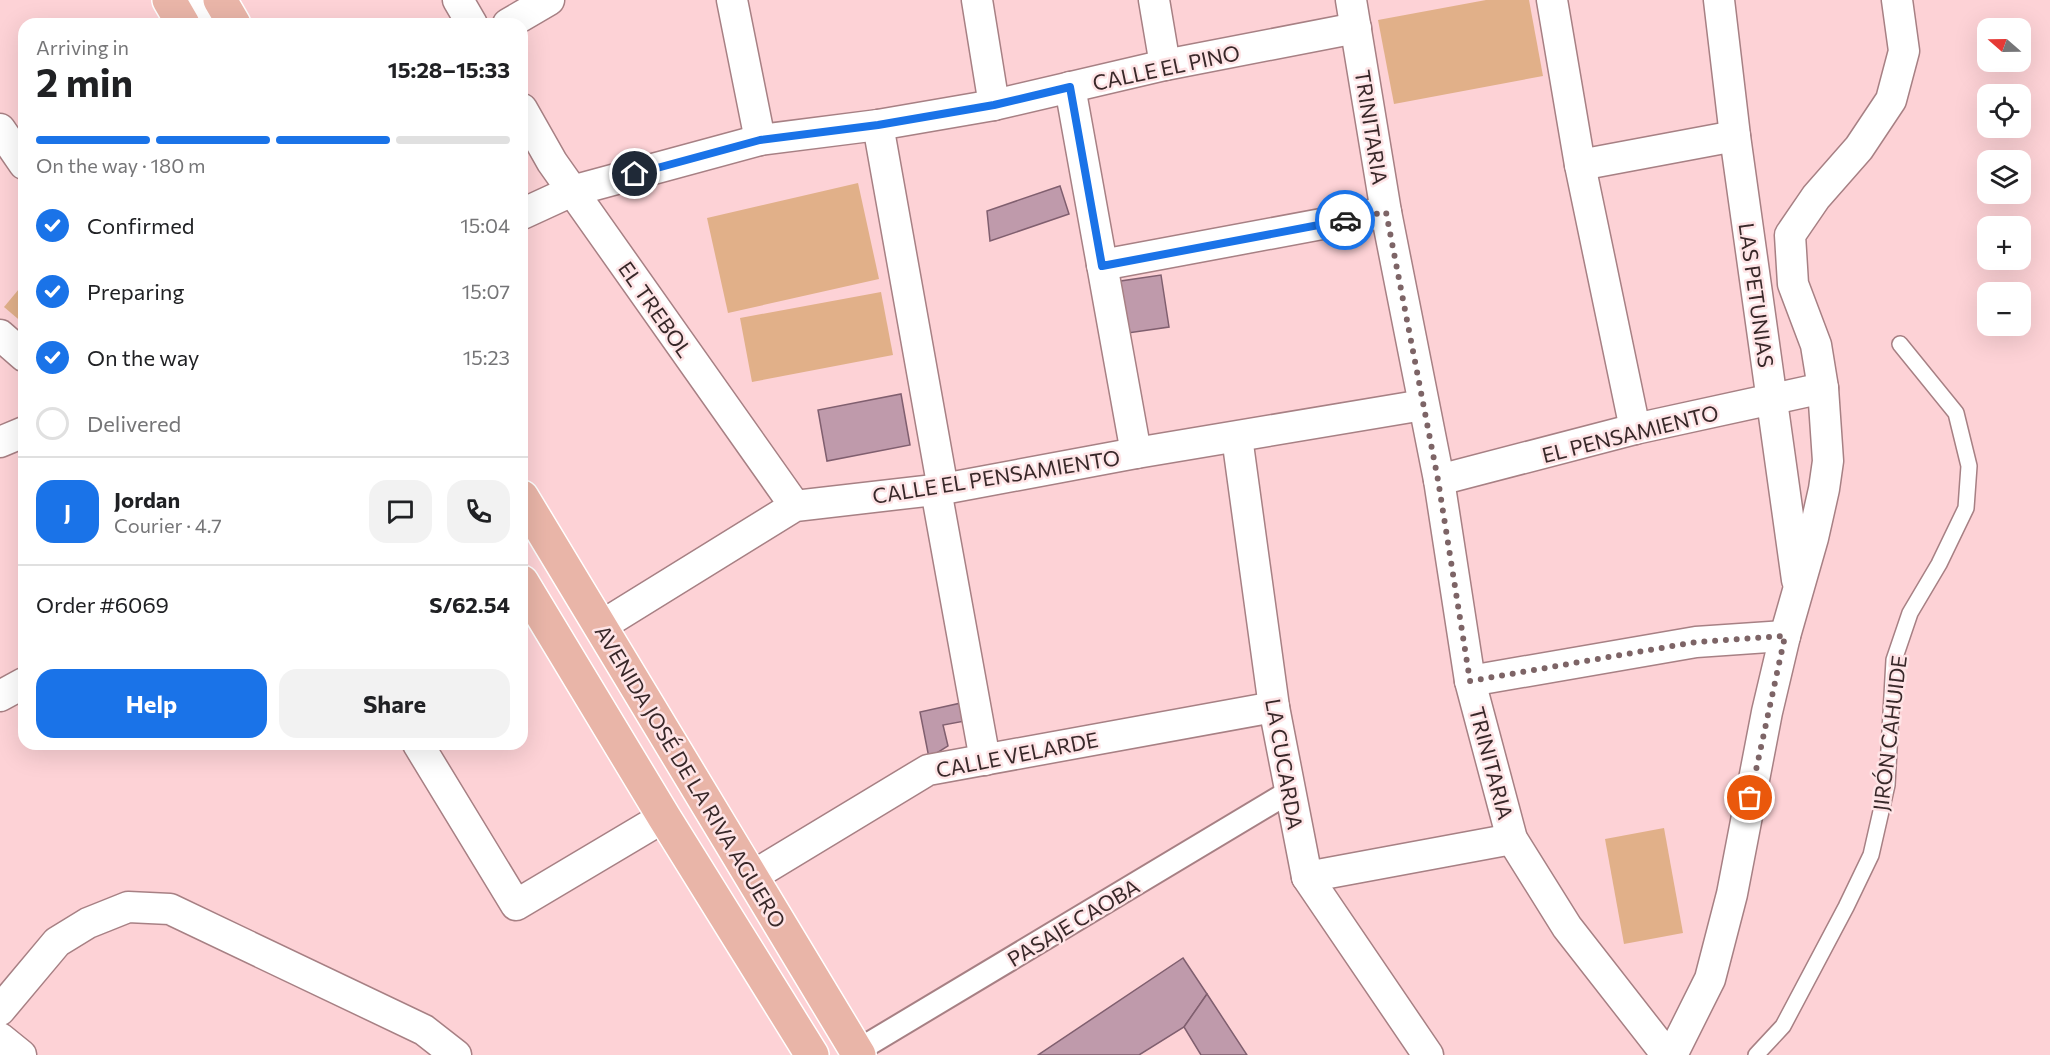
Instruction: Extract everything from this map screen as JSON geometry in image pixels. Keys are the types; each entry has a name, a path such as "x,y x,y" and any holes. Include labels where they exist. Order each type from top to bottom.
{"main road":[{"path":"219,0 230,18"},
{"name":"AVENIDA JOSÉ DE LA RIVA AGUERO","path":"528,507 858,1053"},
{"name":"AVENIDA JOSÉ DE LA RIVA AGUERO","path":"528,592 664,818 812,1055"}],"street":[{"path":"178,15 219,0"},
{"path":"458,0 468,18"},
{"path":"518,18 549,0"},
{"path":"732,0 760,140"},
{"path":"977,0 994,105"},
{"path":"1154,0 1165,65"},
{"path":"1552,0 1581,165 1635,429"},
{"name":"LAS PETUNIAS","path":"1719,0 1735,136 1798,589"},
{"path":"1670,1055 1710,979 1713,968 1732,894 1758,755 1785,636 1813,538 1826,480 1828,461 1823,388 1816,345 1793,284 1791,235 1815,196 1859,148 1891,100 1904,51 1897,0"},
{"name":"CALLE EL PINO","path":"528,211 572,191 760,140 878,125 994,105 1165,65 1354,14"},
{"name":"TRINITARIA","path":"1354,14 1386,212 1438,480 1470,681 1512,839 1567,927 1670,1055"},
{"path":"1070,87 1136,453"},
{"name":"EL TREBOL","path":"528,120 552,162 572,191 795,506"},
{"path":"878,125 985,760"},
{"path":"0,129 18,155"},
{"path":"1581,165 1735,136"},
{"path":"1102,266 1386,212"},
{"path":"0,335 18,351"},
{"name":"EL PENSAMIENTO","path":"1438,480 1635,429 1823,388"},
{"name":"CALLE EL PENSAMIENTO","path":"601,626 795,506 939,489 1423,405"},
{"path":"0,442 18,434"},
{"name":"LA CUCARDA","path":"1237,437 1274,707 1307,877 1428,1055"},
{"path":"1470,681 1696,642 1785,636"},
{"path":"0,696 18,686"},
{"name":"CALLE VELARDE","path":"751,877 928,770 1274,707"},
{"path":"422,750 516,905 664,818"},
{"name":"PASAJE CAOBA","path":"858,1053 1289,792"},
{"path":"1307,877 1512,839"},
{"path":"0,1010 57,942 88,923 128,907 170,909 424,1030 456,1055"},
{"path":"0,1038 21,1055"}],"lane":[{"name":"JIRÓN CAHUIDE","path":"1756,1055 1783,1026 1871,855 1887,785 1894,660 1911,613 1939,564 1966,508 1969,466 1956,412 1900,344"}],"shaded area":[{"path":"1486,0 1529,0 1543,76 1394,104 1378,20"},
{"path":"858,183 879,279 728,313 707,218"},
{"path":"18,290 18,319 4,307"},
{"path":"881,292 893,355 752,382 740,318"},
{"path":"1664,828 1683,933 1624,944 1605,839"}],"building":[{"path":"1060,186 1069,214 990,241 987,211"},
{"path":"1161,275 1169,327 1121,334 1114,282"},
{"path":"901,394 910,445 827,461 818,410"},
{"path":"961,703 965,721 943,725 948,746 929,758 920,712"},
{"path":"1183,958 1207,994 1184,1027 1139,1055 1038,1055"},
{"path":"1207,994 1247,1055 1201,1055 1184,1027"}],"way so far":[{"path":"1345,220 1386,212 1438,480 1470,681 1696,642 1785,636 1750,798"}],"route":[{"path":"635,174 760,140 878,125 994,105 1070,87 1102,266 1345,220"}]}
